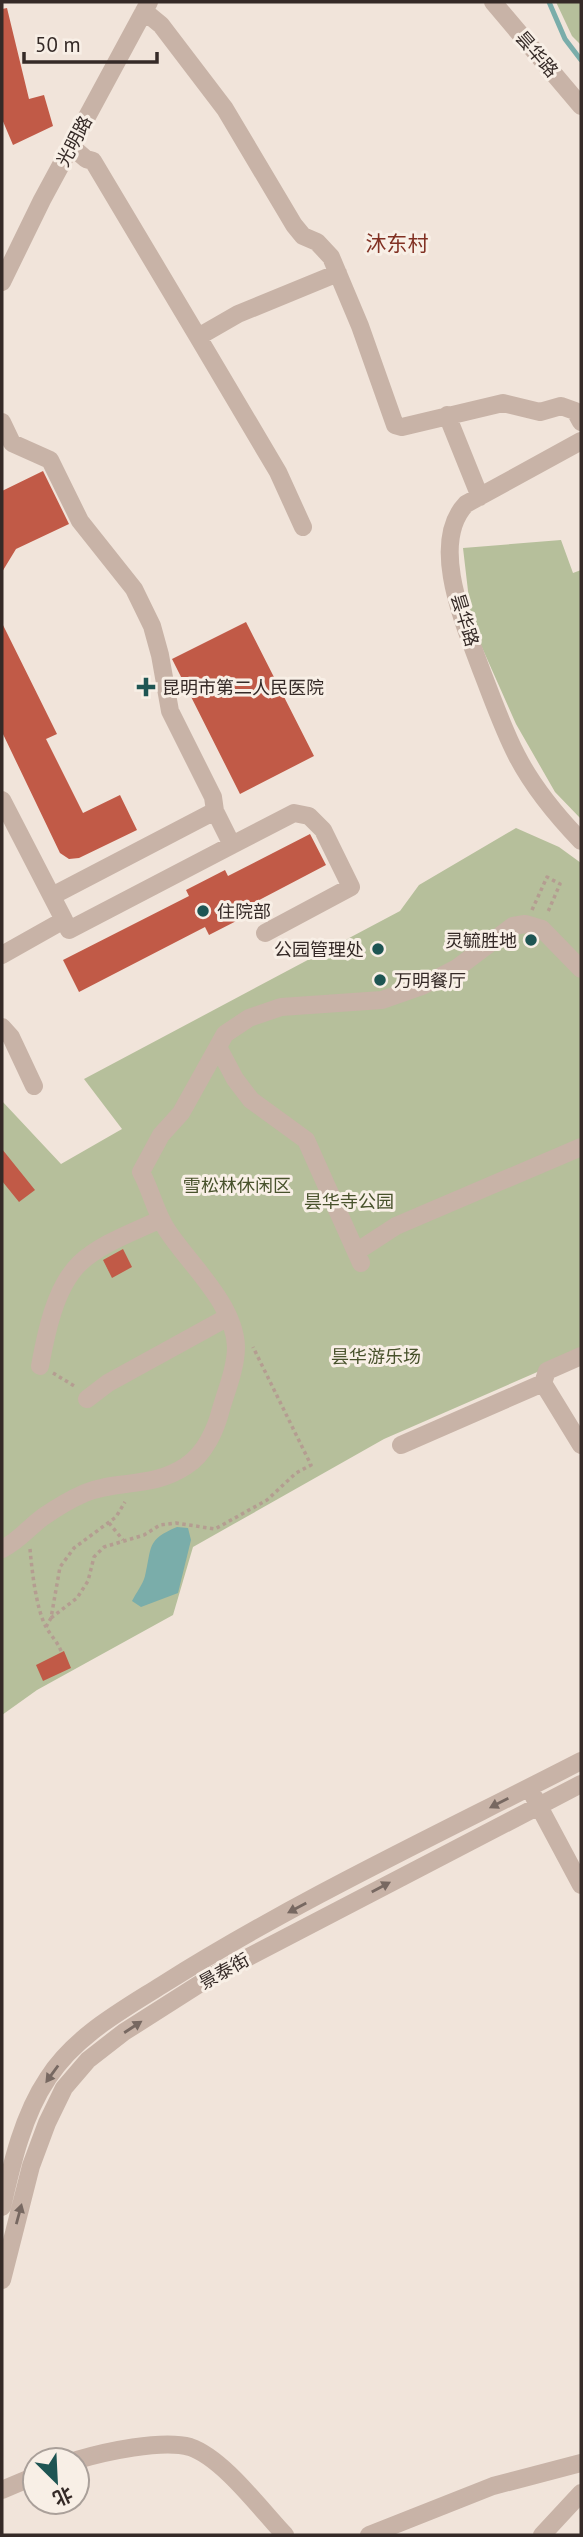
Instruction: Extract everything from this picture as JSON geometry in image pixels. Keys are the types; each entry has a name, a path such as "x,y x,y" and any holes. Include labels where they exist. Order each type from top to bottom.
{"street":[{"name":"昙华路","path":"493,2 581,106"},
{"name":"光明路","path":"2,282 146,6"},
{"path":"146,6 225,109 294,225 303,236 317,242 331,257 360,326 395,425 402,427 503,403 540,412 561,406 575,411 581,422"},
{"path":"71,146 86,159 93,161 278,471 303,527"},
{"path":"198,337 238,314 338,273"},
{"path":"447,415 480,497"},
{"path":"2,422 12,443 50,460 80,522 134,589 152,626 170,711 213,797 215,811 232,845"},
{"name":"昙华路","path":"581,441 466,504 457,514 452,531 450,565 458,607 517,757 544,798 581,841"},
{"path":"2,800 69,930 294,813 309,816 323,830 351,887 265,933"},
{"path":"52,896 215,811"},
{"path":"2,955 64,920"},
{"path":"2,1549 18,1541 42,1518 87,1492 170,1476 200,1454 217,1423 235,1360 236,1345 228,1317 221,1303 161,1219 141,1171 161,1135 181,1113 225,1034 249,1018 281,1007 382,1000 422,986 457,968 513,926 533,927 581,969"},
{"path":"2,1027 11,1037 34,1086"},
{"path":"218,1047 235,1079 251,1100 306,1140 359,1258 396,1226 581,1147"},
{"path":"40,1366 52,1312 78,1265 97,1250 161,1219"},
{"path":"87,1399 108,1383 228,1317"},
{"path":"401,1445 543,1382 547,1371 581,1356"},
{"path":"543,1382 581,1445"},
{"name":"景泰街","path":"2,2207 13,2161 29,2115 47,2078 74,2046 113,2016 202,1958 581,1761"},
{"name":"景泰街","path":"2,2280 32,2166 47,2123 64,2088 88,2060 124,2032 212,1976 581,1784"},
{"path":"529,1787 581,1885"},
{"path":"91,2456 155,2445 190,2447 210,2459 237,2482 285,2535"},
{"path":"369,2535 493,2486 581,2463"},
{"path":"2,2490 21,2482"},
{"path":"542,2535 581,2493"}],"path":[{"path":"547,877 560,884 533,927 547,877"},
{"path":"51,1618 77,1598 89,1581 94,1557 104,1547 144,1535 160,1525 176,1523 215,1530 268,1500 296,1473 311,1465 249,1338"},
{"path":"40,1366 75,1386 87,1399"},
{"path":"46,1627 51,1618 60,1567 74,1548 116,1517 139,1483"},
{"path":"109,1523 123,1540"},
{"path":"30,1529 34,1576 46,1627 56,1639 61,1651"}],"green space":[{"path":"556,2 581,2 581,45 572,36"},
{"path":"561,540 573,573 581,570 581,819 555,792 516,724 472,625 463,548"},
{"name":"昙华寺公园","path":"516,828 559,847 581,863 581,1353 384,1439 193,1547 173,1615 37,1690 2,1715 2,1101 61,1164 122,1129 84,1079 400,911 419,885"}],"water":[{"path":"177,1527 188,1528 191,1540 178,1593 141,1607 132,1601 144,1579 152,1546 160,1536"}],"building":[{"path":"7,8 29,99 44,95 53,126 13,145 2,119 2,9"},
{"path":"43,471 69,524 16,549 2,572 2,491"},
{"path":"246,622 314,756 240,794 172,659"},
{"path":"2,623 57,734 46,739 83,813 120,795 137,830 79,858 69,859 60,853 2,732"},
{"name":"住院部","path":"310,834 326,865 244,908 248,915 209,935 205,927 79,992 63,960 189,896 186,890 225,870 228,876"},
{"path":"2,1149 35,1190 19,1202 2,1181"},
{"path":"123,1249 132,1267 112,1278 103,1260"},
{"path":"64,1651 71,1668 43,1681 36,1665"}],"waterway":[{"path":"549,2 565,39 581,60"}],"place":[{"name":"昆明市第二人民医院","path":"146,687"},
{"name":"住院部","path":"203,911"},
{"name":"灵毓胜地","path":"531,940"},
{"name":"公园管理处","path":"378,949"},
{"name":"万明餐厅","path":"380,980"}],"district":[{"name":"沐东村","path":"397,243"}],"park label":[{"name":"雪松林休闲区","path":"237,1185"},
{"name":"昙华游乐场","path":"376,1356"}]}
